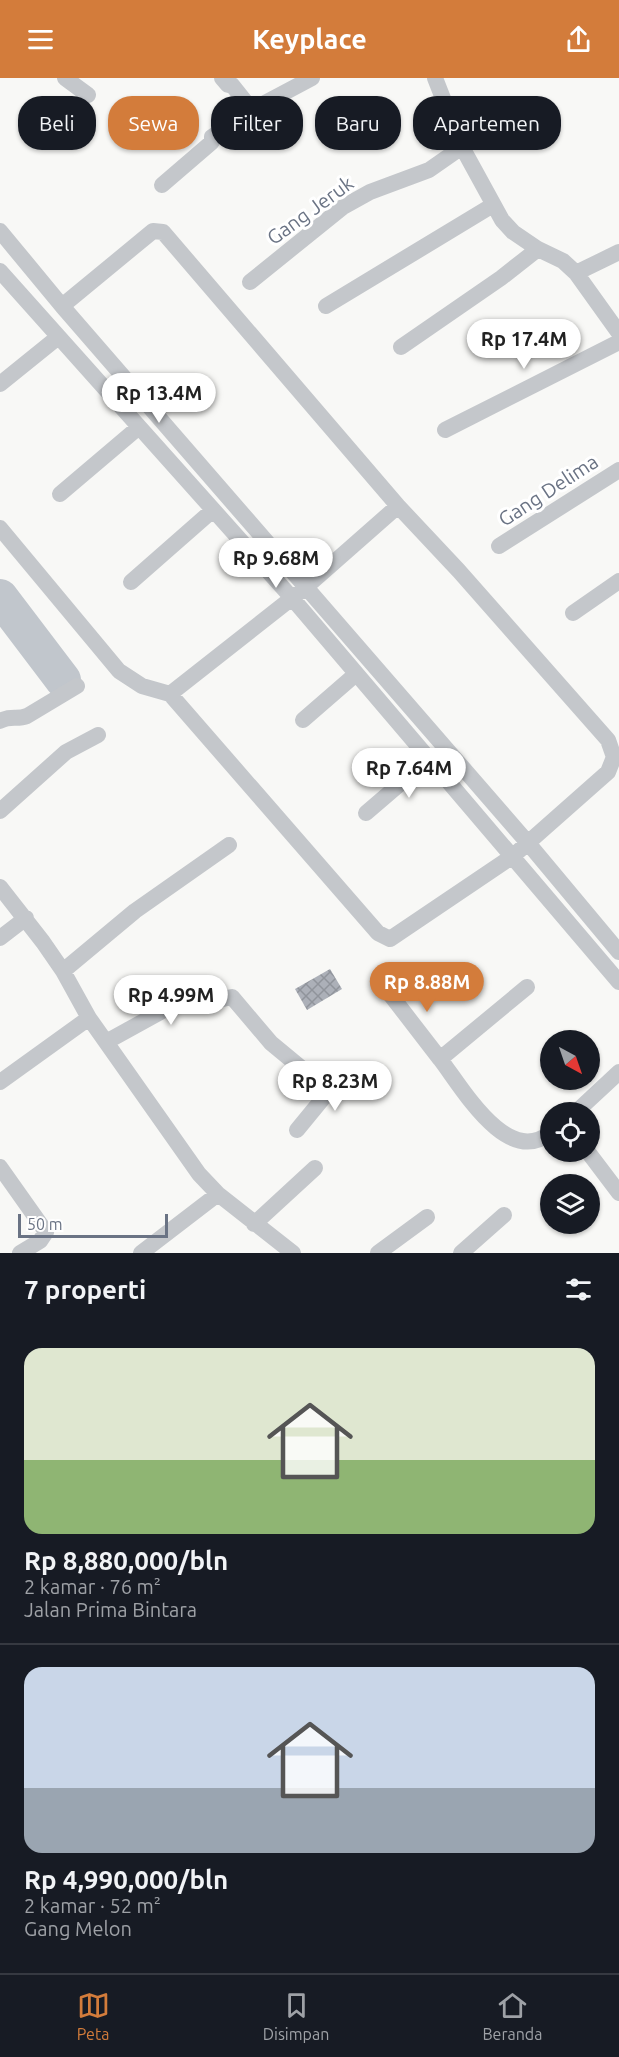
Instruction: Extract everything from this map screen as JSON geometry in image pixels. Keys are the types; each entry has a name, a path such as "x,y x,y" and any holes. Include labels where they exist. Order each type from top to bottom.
{"street":[{"path":"65,78 88,95"},
{"path":"222,78 228,86 232,85 241,96"},
{"path":"278,96 312,78"},
{"path":"435,78 442,96"},
{"path":"162,185 211,143"},
{"name":"Gang Jeruk","path":"250,282 343,207 370,192 429,170 458,150"},
{"path":"464,150 493,205 513,232 538,249 563,261 576,273 619,333"},
{"path":"326,306 493,205"},
{"path":"0,528 119,672 142,686 170,694 384,937 395,938 513,856 608,772 613,764 613,749 459,570 398,506 163,232 153,231 62,306"},
{"path":"0,233 528,843 619,952"},
{"path":"401,347 501,279 538,249"},
{"path":"576,273 619,252"},
{"path":"0,271 57,338 292,598 619,982"},
{"path":"0,384 57,338"},
{"path":"444,430 619,342"},
{"path":"60,494 139,427"},
{"name":"Gang Delima","path":"499,546 619,470"},
{"path":"170,694 306,587 398,506"},
{"path":"131,582 213,510"},
{"path":"573,613 619,581"},
{"path":"303,720 356,674"},
{"path":"0,721 6,717 21,719 77,686"},
{"path":"0,811 66,752 98,735"},
{"path":"366,813 429,759"},
{"path":"63,971 135,911 229,845"},
{"path":"0,887 26,918 63,971 89,1018 199,1174 218,1194 293,1253"},
{"path":"0,938 26,918"},
{"path":"440,1059 527,987"},
{"path":"386,989 483,1114 514,1141 533,1143 540,1139"},
{"path":"106,1042 184,999 192,998 209,1002 227,997 235,1000 271,1043 330,1091"},
{"path":"0,1082 89,1018"},
{"path":"587,1102 619,1072"},
{"path":"297,1130 330,1091 352,1073"},
{"path":"596,1162 619,1193"},
{"path":"0,1167 46,1232 40,1241 20,1253"},
{"path":"254,1224 315,1168"},
{"path":"141,1253 218,1194"},
{"path":"461,1253 504,1215"},
{"path":"378,1253 427,1217"}],"building":[{"path":"330,969 342,989 307,1010 295,989"}],"waterway":[{"path":"0,597 63,680"}]}
